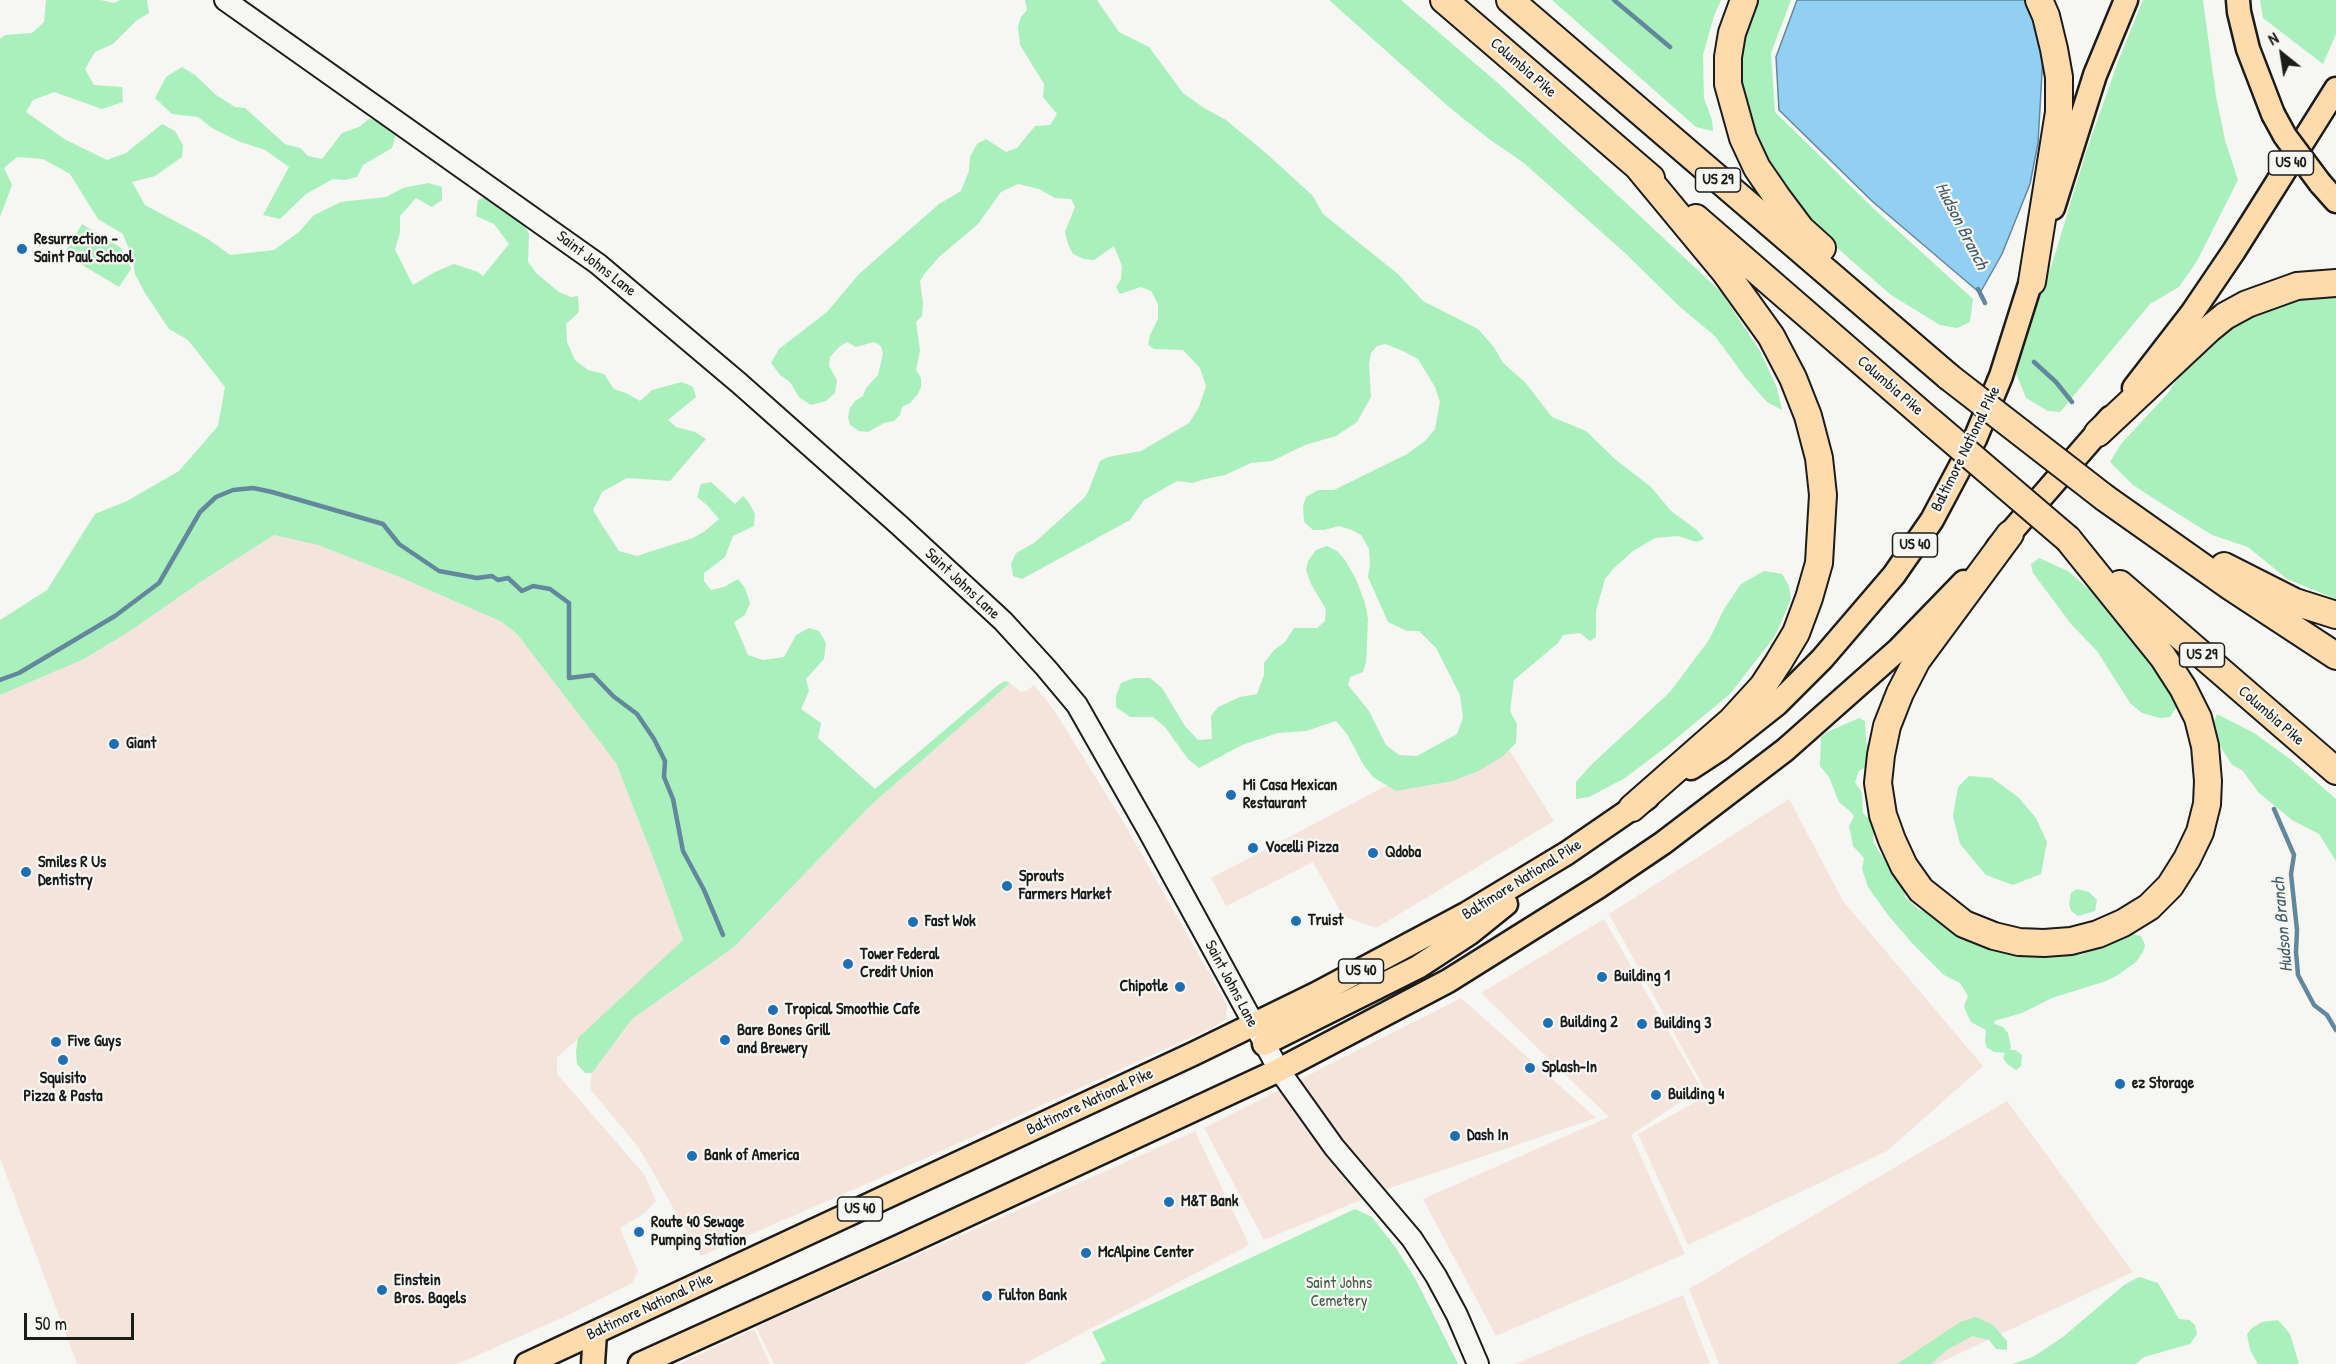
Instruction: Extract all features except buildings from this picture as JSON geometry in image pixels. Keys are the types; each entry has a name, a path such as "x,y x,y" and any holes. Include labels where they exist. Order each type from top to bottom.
{"highway":[{"name":"Columbia Pike","path":"1444,0 2336,771"},
{"name":"US 29","path":"1510,0 1948,377 2105,498 2231,587 2336,656"},
{"path":"1744,0 1732,33 1728,57 1728,84 1743,138 1757,168 1801,229 1847,270 1927,359"},
{"path":"2032,282 2059,112 2059,77 2054,49 2046,16 2039,0"},
{"path":"1632,808 1731,722 1763,686 1778,663 1796,633 1819,563 1823,495 1819,458 1808,416 1793,378 1771,336 1725,272 1638,167"},
{"path":"2098,433 2209,328 2225,316 2247,304 2297,286 2336,283"},
{"path":"2137,521 2295,602 2336,615"},
{"path":"2010,534 1917,660 1900,693 1887,726 1878,783 1883,815 1892,840 1904,866 1921,890 1964,924 1994,936 2019,942 2071,941 2098,934 2123,923 2149,907 2170,886 2187,859 2200,832 2207,804 2205,746 2198,718 2183,688 2163,657 2067,539"}],"main road":[{"name":"Baltimore National Pike","path":"527,1364 561,1356 594,1334 1259,1035 1568,853 1720,749 1777,704 1822,659 1894,576 1932,520 1975,439 2001,376 2032,282 2085,105 2126,0"},
{"path":"2238,0 2248,49 2273,114 2285,136 2336,201"},
{"name":"US 40","path":"640,1364 1279,1070 1448,981 1598,887 1663,843 1785,750 1899,650 2010,534 2098,433 2192,313 2288,169 2336,89"},
{"path":"593,1364 594,1334"}],"street":[{"name":"Saint Johns Lane","path":"225,0 598,264 739,383 1003,621 1077,705 1279,1070 1334,1147 1412,1239 1436,1276 1457,1315 1478,1364"}],"shaded area":[{"path":"274,535 318,545 402,578 502,622 517,634 616,763 683,941 557,1057 557,1074 644,1174 656,1201 645,1213 620,1228 638,1271 632,1283 568,1315 458,1364 77,1364 0,1158 0,695 84,659"},
{"path":"1010,683 1021,692 1034,685 1054,710 1124,823 1227,1005 1226,1019 1216,1026 928,1157 701,1256 639,1148 591,1090 592,1073 632,1019 734,947 870,806"},
{"path":"1504,742 1554,821 1376,928 1343,916 1313,862 1226,906 1211,878 1384,787"},
{"path":"1789,799 1843,901 1983,1066 1887,1151 1688,1245 1638,1134 1708,1095 1609,914"},
{"path":"1604,919 1701,1088 1631,1135 1685,1254 1496,1336 1423,1199 1609,1117 1481,993"},
{"path":"1461,998 1596,1118 1390,1188 1264,1240 1204,1128"},
{"path":"2007,1101 2133,1272 1937,1364 1719,1364 1689,1289"},
{"path":"1195,1131 1249,1245 1024,1364 774,1364 756,1327"},
{"path":"1683,1295 1710,1364 1515,1364"},
{"path":"754,1329 770,1364 679,1364"}],"green space":[{"path":"46,0 100,0 114,3 120,0 147,0 149,13 136,21 113,44 95,52 85,69 94,85 122,87 123,102 102,109 54,92 33,100 26,112 66,140 107,160 126,153 162,124 175,131 183,145 182,157 155,176 132,182 145,205 208,239 230,255 274,250 299,232 314,215 341,202 386,197 403,188 428,183 442,187 442,200 432,207 416,198 400,216 400,232 395,250 413,285 454,264 483,276 509,244 494,224 476,216 478,200 494,194 522,220 529,234 528,262 537,274 559,292 571,297 578,296 579,312 566,324 567,342 575,360 588,370 604,374 614,389 640,401 652,390 682,382 693,387 696,397 668,420 676,427 695,432 706,439 670,481 627,478 602,492 593,510 602,525 619,551 637,556 693,538 719,519 697,497 701,484 711,482 735,504 743,496 755,514 754,526 733,536 725,557 704,573 704,581 711,590 724,587 738,579 745,588 750,603 745,615 734,622 748,655 763,660 784,657 796,635 809,628 819,631 826,643 824,659 806,679 809,691 801,709 821,723 818,738 875,789 998,685 1005,681 1010,683 870,806 734,947 632,1019 592,1073 585,1073 577,1064 578,1038 683,940 616,763 517,634 502,622 402,578 318,545 274,535 84,659 0,695 0,620 47,590 95,514 127,501 179,471 218,426 225,387 188,340 169,329 135,274 133,260 123,234 98,219 70,174 43,159 17,157 4,168 12,185 0,217 0,39 5,35 32,33 44,22"},
{"path":"1025,0 1097,0 1119,32 1149,47 1183,93 1226,120 1267,154 1313,196 1323,214 1398,274 1423,301 1478,329 1494,347 1503,363 1525,382 1552,417 1586,431 1616,460 1651,487 1671,511 1697,530 1704,539 1697,542 1678,536 1655,538 1633,551 1613,569 1605,579 1596,611 1596,637 1590,641 1580,633 1563,635 1558,643 1514,680 1510,711 1517,724 1516,743 1502,757 1478,771 1453,781 1396,791 1373,777 1363,764 1347,734 1336,721 1306,731 1278,733 1242,745 1199,768 1188,759 1165,727 1153,717 1130,717 1116,707 1116,696 1121,683 1134,678 1150,678 1162,688 1185,726 1198,740 1212,739 1211,716 1218,707 1240,697 1257,694 1264,675 1264,663 1274,650 1285,642 1294,628 1317,628 1325,621 1326,609 1311,584 1306,570 1308,561 1316,550 1327,546 1337,551 1345,560 1356,579 1365,603 1368,619 1366,662 1363,672 1350,677 1348,685 1369,711 1386,745 1399,755 1417,756 1457,734 1463,718 1460,695 1436,648 1419,631 1407,631 1388,622 1368,577 1369,549 1361,535 1339,526 1313,530 1304,522 1303,506 1306,497 1318,490 1334,490 1407,454 1425,441 1435,429 1440,402 1435,387 1418,359 1385,344 1377,346 1371,353 1369,364 1371,397 1357,422 1336,436 1305,445 1272,461 1251,463 1225,475 1193,483 1177,481 1144,500 1130,520 1022,579 1013,576 1011,564 1016,553 1034,543 1084,498 1100,461 1108,457 1141,451 1189,423 1199,407 1206,386 1200,368 1183,350 1154,349 1148,345 1158,319 1158,304 1151,291 1141,287 1120,294 1116,287 1121,279 1122,266 1114,246 1094,260 1073,254 1065,232 1075,207 1071,199 1055,198 1039,189 1018,184 1001,192 978,224 939,257 925,273 920,281 922,316 916,322 920,350 916,370 921,378 921,387 910,403 902,407 900,415 894,421 884,423 868,432 859,431 850,425 848,417 850,408 863,396 866,388 878,375 883,354 881,346 874,342 856,347 847,342 839,347 830,357 829,366 837,380 835,393 826,401 811,405 799,397 790,382 780,375 771,363 779,349 827,312 859,274 939,204 961,191 969,171 970,157 977,144 986,139 1006,152 1017,148 1035,126 1050,125 1057,114 1043,97 1044,84 1020,45 1018,27 1021,17 1027,10"},
{"path":"1329,0 1401,0 1499,84 1721,292 1760,351 1777,388 1782,410 1767,402 1745,377 1715,336 1679,306 1625,253 1524,163 1449,107"},
{"path":"1552,0 1721,0 1703,55 1704,98 1712,120 1713,131 1696,127"},
{"path":"1758,0 1791,0 1771,53 1775,112 1873,208 1973,299 1970,322 1957,328 1940,325 1891,295 1819,232 1782,184 1750,130 1737,72 1742,34"},
{"path":"2143,0 2203,0 2216,96 2225,140 2238,180 2197,261 2179,287 2150,304 2060,412 2048,411 2026,398 2016,373 2026,334 2052,264 2087,149"},
{"path":"2260,0 2336,0 2336,34 2323,64 2263,18"},
{"path":"182,67 195,75 216,95 235,107 245,108 285,144 300,148 308,156 322,159 342,133 359,127 369,119 389,122 396,134 392,148 363,165 357,177 345,180 333,179 306,194 280,219 263,215 289,167 265,150 238,141 212,128 198,117 172,114 155,98 166,77"},
{"path":"82,224 121,248 131,269 119,287 64,254"},
{"path":"2303,294 2336,294 2336,599 2287,579 2248,547 2212,535 2133,485 2110,462 2121,444 2169,392 2184,368 2203,349 2251,313"},
{"path":"2039,558 2068,571 2125,621 2175,694 2177,706 2170,717 2160,718 2142,713 2130,703 2097,651 2071,624 2033,573 2031,564"},
{"path":"1764,571 1782,574 1789,586 1791,599 1775,636 1730,694 1625,778 1589,797 1576,799 1576,782 1591,765 1670,692 1709,640 1724,609 1741,584"},
{"path":"2217,714 2254,733 2290,759 2336,799 2336,861 2319,834 2292,820 2259,793 2242,770 2232,765 2214,736 2214,722"},
{"path":"1859,718 1865,721 1866,742 1870,748 1869,765 1859,771 1855,782 1862,793 1863,813 1873,823 1873,841 1879,852 1904,886 1905,897 1918,909 1933,915 1971,942 2012,953 2041,956 2081,955 2133,934 2141,936 2145,945 2143,952 2136,962 2118,975 2052,998 2022,1013 1994,1021 2008,1033 2010,1050 2015,1050 2022,1055 2021,1066 2016,1070 2003,1058 2005,1053 1987,1048 1986,1030 1971,1022 1964,1006 1968,996 1960,983 1944,975 1913,944 1868,887 1862,869 1864,858 1853,846 1849,826 1854,817 1839,802 1829,777 1820,766 1821,737"},
{"path":"1969,776 1992,778 2018,797 2036,818 2047,842 2041,874 2013,885 1986,875 1960,844 1953,816 1958,787"},
{"path":"2077,889 2089,892 2097,900 2095,911 2078,916 2071,911 2069,904 2071,893"},
{"name":"Saint Johns Cemetery","path":"1355,1209 1372,1217 1396,1248 1416,1280 1458,1364 1099,1364 1106,1360 1092,1332"},
{"path":"2139,1277 2158,1283 2179,1319 2189,1320 2195,1325 2197,1334 2190,1344 2144,1357 2136,1364 2012,1364 2033,1357 2063,1337 2124,1285"},
{"path":"1976,1317 1993,1325 2007,1341 2007,1350 1996,1349 1989,1340 1972,1336 1947,1350 1931,1364 1897,1364 1960,1322"},
{"path":"2278,1320 2290,1334 2299,1364 2258,1364 2250,1350 2247,1334 2252,1328 2262,1322"}],"water":[{"path":"1797,0 2025,0 2031,12 2043,55 2038,143 2030,184 2002,254 1980,293 1873,202 1779,110 1776,57"}],"waterway":[{"name":"Hudson Branch","path":"1614,0 1670,47"},
{"name":"Hudson Branch","path":"1978,289 1985,303"},
{"name":"Hudson Branch","path":"2034,362 2056,382 2072,402"},
{"path":"0,680 19,673 115,616 159,583 200,512 216,497 233,490 253,488 272,492 383,524 399,544 439,571 477,578 492,576 498,580 508,578 522,591 533,586 550,589 569,603 569,678 593,675 613,696 637,714 654,739 665,761 664,777 673,799 683,851 704,890 723,935"},
{"name":"Hudson Branch","path":"2274,809 2294,855 2291,874 2297,930 2298,975 2314,1005 2327,1015 2336,1030"}],"place":[{"name":"Resurrection - Saint Paul School","path":"22,249"},
{"name":"Giant","path":"114,744"},
{"name":"Mi Casa Mexican Restaurant","path":"1231,795"},
{"name":"Vocelli Pizza","path":"1253,848"},
{"name":"Qdoba","path":"1373,853"},
{"name":"Smiles R Us Dentistry","path":"26,872"},
{"name":"Sprouts Farmers Market","path":"1007,886"},
{"name":"Truist","path":"1296,921"},
{"name":"Fast Wok","path":"913,922"},
{"name":"Tower Federal Credit Union","path":"848,964"},
{"name":"Building 1","path":"1602,977"},
{"name":"Chipotle","path":"1180,987"},
{"name":"Tropical Smoothie Cafe","path":"773,1010"},
{"name":"Building 2","path":"1548,1023"},
{"name":"Building 3","path":"1642,1024"},
{"name":"Bare Bones Grill and Brewery","path":"725,1040"},
{"name":"Five Guys","path":"56,1042"},
{"name":"Squisito Pizza & Pasta","path":"63,1060"},
{"name":"Splash-In","path":"1530,1068"},
{"name":"ez Storage","path":"2120,1084"},
{"name":"Building 4","path":"1656,1095"},
{"name":"Dash In","path":"1455,1136"},
{"name":"Bank of America","path":"692,1156"},
{"name":"M&T Bank","path":"1169,1202"},
{"name":"Route 40 Sewage Pumping Station","path":"639,1232"},
{"name":"McAlpine Center","path":"1086,1253"},
{"name":"Einstein Bros. Bagels","path":"382,1290"},
{"name":"Fulton Bank","path":"987,1296"}]}
